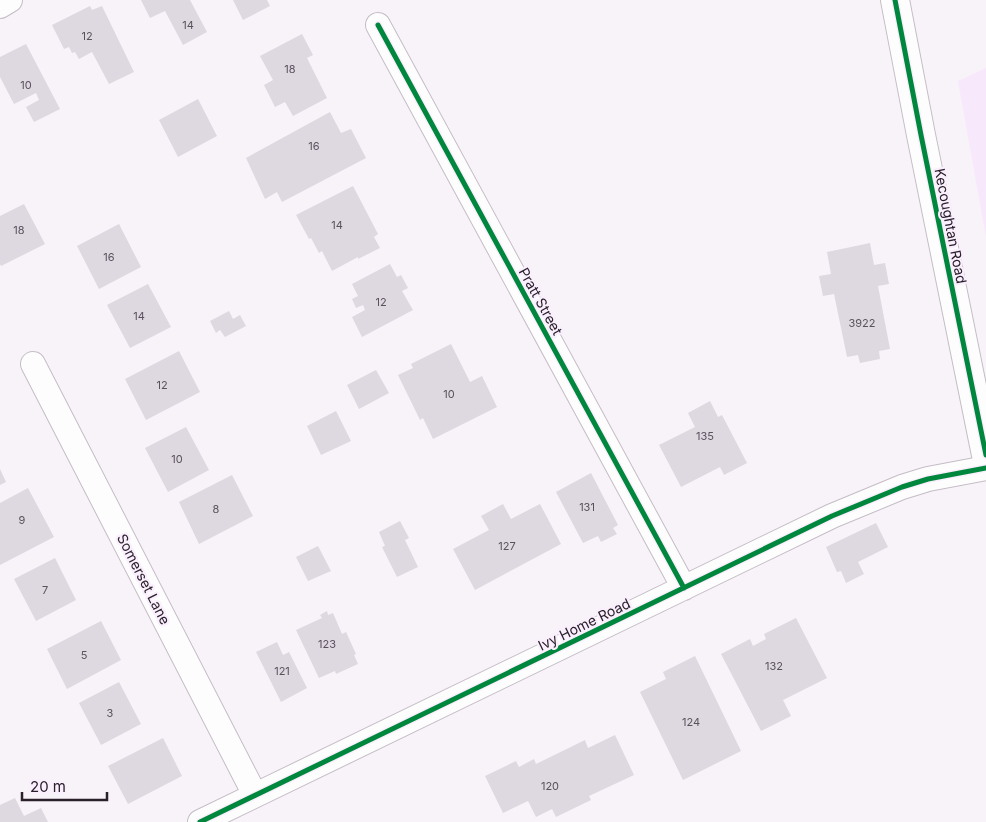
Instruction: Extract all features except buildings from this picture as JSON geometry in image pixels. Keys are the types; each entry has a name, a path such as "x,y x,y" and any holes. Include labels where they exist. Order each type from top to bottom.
{"main road":[{"name":"Kecoughtan Road","path":"895,0 986,455"}],"street":[{"path":"0,6 10,0"},
{"name":"Pratt Street","path":"378,25 684,588"},
{"name":"Somerset Lane","path":"33,364 255,795"},
{"name":"Ivy Home Road","path":"200,822 832,516 902,487 928,479 986,468"}],"shaded area":[{"path":"986,68 986,237 958,81"}],"cycle path":[{"path":"895,0 986,455"},
{"path":"378,25 684,588"},
{"path":"200,822 832,516 902,487 928,479 986,468"}]}
